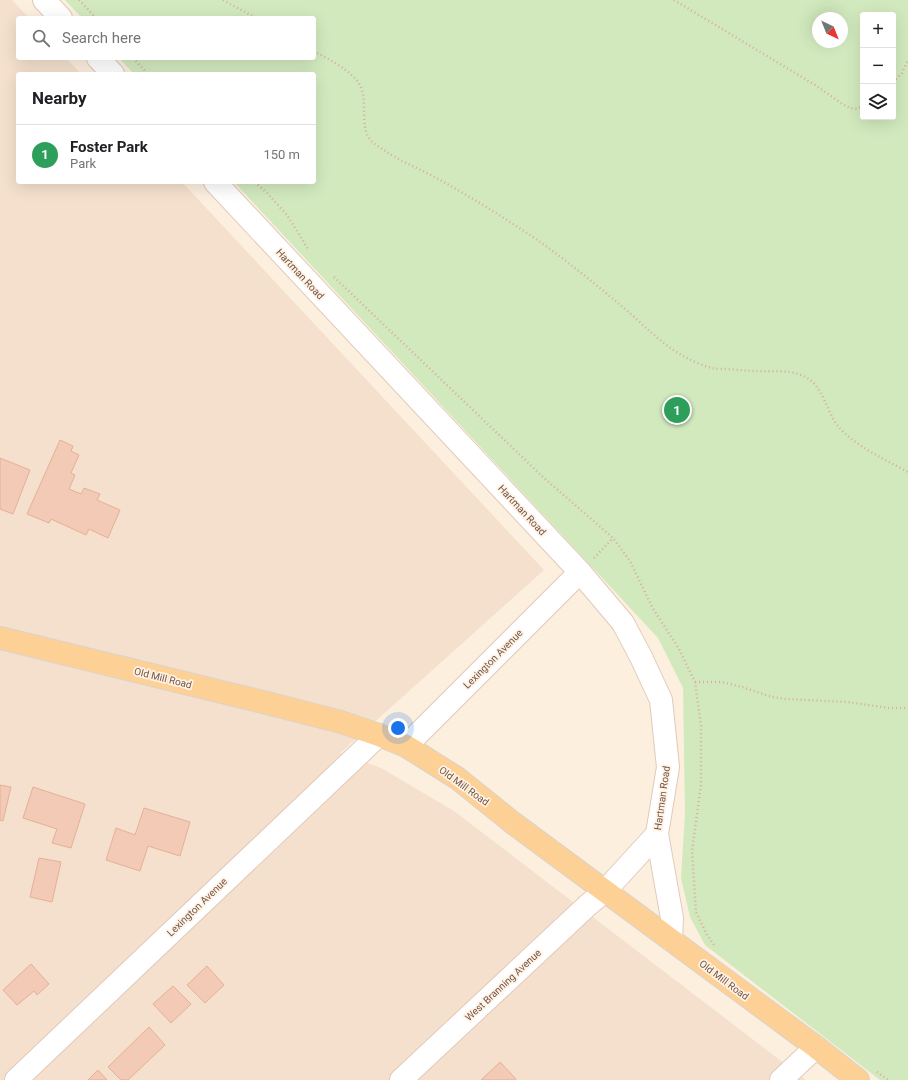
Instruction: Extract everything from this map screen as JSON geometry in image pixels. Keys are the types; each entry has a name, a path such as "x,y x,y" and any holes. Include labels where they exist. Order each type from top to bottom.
{"main road":[{"name":"Old Mill Road","path":"0,638 341,722 406,746 457,778 513,823 816,1048 867,1075"}],"street":[{"path":"44,0 59,16"},
{"path":"100,60 111,72"},
{"name":"Hartman Road","path":"216,184 580,572 623,623 642,657 661,700 668,767 657,834 605,891"},
{"name":"Lexington Avenue","path":"406,746 580,572"},
{"name":"Lexington Avenue","path":"16,1080 379,735"},
{"path":"657,834 672,918 671,940"},
{"name":"West Branning Avenue","path":"401,1080 588,905 605,891"},
{"path":"781,1080 816,1048"}],"path":[{"path":"79,0 94,16"},
{"path":"223,0 252,16"},
{"path":"674,0 815,85 841,103 850,108 857,109 860,108"},
{"path":"316,52 351,75 360,85 363,94 365,125 368,137 385,151 483,205 534,238 569,264 624,309 659,341 688,359 712,368 777,371 794,373 806,377 813,382 819,390 837,426 865,448 908,472"},
{"path":"135,60 146,72"},
{"path":"896,79 902,73 908,60"},
{"path":"257,184 287,215 311,255"},
{"path":"334,276 543,477 613,538 630,561 652,607 679,649 694,682 701,726 701,785 692,851 696,912 707,935 716,946"},
{"path":"580,572 613,538"},
{"path":"694,682 722,682 742,686 772,697 786,699 847,702 890,708 908,708"},
{"path":"867,1075 888,1080"}],"shaded area":[{"path":"0,0 12,0 27,16 16,16 16,60 68,60 79,72 16,72 16,184 184,184 544,570 340,753 381,768 454,811 806,1080 0,1080"}],"green space":[{"path":"65,0 908,0 908,1080 880,1080 705,945 690,917 681,878 685,813 683,688 658,638 236,184 316,184 316,72 132,72 121,60 316,60 316,16 80,16"}],"building":[{"path":"60,440 73,446 71,451 79,455 71,473 75,475 69,489 81,494 84,488 100,494 97,500 120,510 108,538 89,529 86,535 51,519 49,523 27,514"},
{"path":"0,458 30,470 13,514 0,509"},
{"path":"0,785 11,787 3,821 0,820"},
{"path":"33,787 85,804 71,848 52,843 57,829 23,818"},
{"path":"144,808 190,822 180,856 148,846 140,871 106,860 116,828 135,835"},
{"path":"39,858 61,862 52,902 30,897"},
{"path":"31,964 49,984 37,995 34,991 17,1005 3,990"},
{"path":"207,966 224,985 205,1003 187,985"},
{"path":"173,986 191,1004 171,1023 153,1004"},
{"path":"149,1027 165,1045 128,1080 121,1080 108,1067"},
{"path":"500,1062 516,1079 515,1080 481,1080"},
{"path":"98,1070 107,1080 88,1080"}],"place":[{"name":"Foster Park","path":"677,410"}]}
